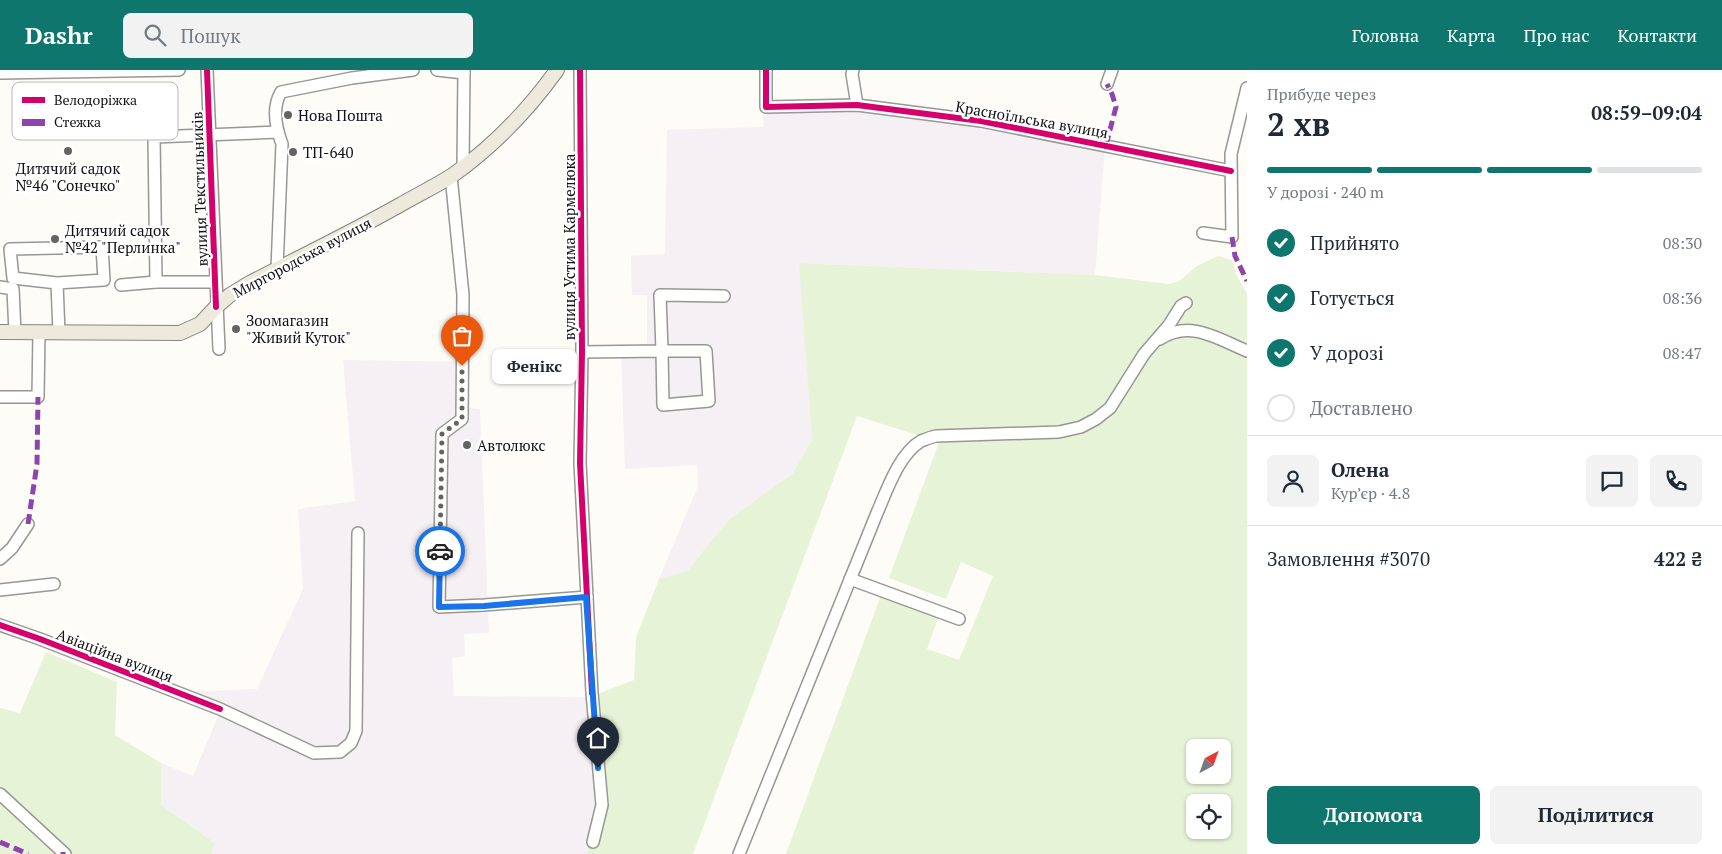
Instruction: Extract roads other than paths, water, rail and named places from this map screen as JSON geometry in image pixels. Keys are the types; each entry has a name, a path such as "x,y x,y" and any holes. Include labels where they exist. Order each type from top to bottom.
{"main road":[{"name":"Миргородська вулиця","path":"0,332 180,333 200,324 230,295 248,284 380,216 451,176 502,133 526,108 557,70"}],"street":[{"path":"0,73 179,70"},
{"name":"вулиця Текстильників","path":"207,70 219,349"},
{"path":"277,269 282,144 278,132 276,101 281,92 352,78 413,70"},
{"path":"437,70 464,71 463,167"},
{"name":"вулиця Устима Кармелюка","path":"580,70 582,352 580,463 592,694 602,806 593,842"},
{"name":"Красноїльська вулиця","path":"766,70 766,107 857,105 981,121 1231,171"},
{"path":"853,70 857,105"},
{"path":"1107,84 1112,70"},
{"path":"1203,233 1232,237 1231,154 1247,88"},
{"path":"178,136 278,132"},
{"path":"154,140 156,282"},
{"path":"451,176 463,295 462,419 442,434 439,607 484,606 586,597"},
{"path":"102,247 104,280 57,283 13,278 10,249 102,247"},
{"path":"120,285 156,282 215,282"},
{"path":"57,283 59,333"},
{"path":"0,287 13,289 15,332"},
{"path":"582,352 662,351 706,352 709,401 663,405 662,351 660,295 724,296"},
{"path":"739,854 877,513 896,471 911,450 922,441 936,436 1059,432 1081,427 1110,408 1144,354 1169,325 1181,306 1186,303"},
{"path":"1153,344 1168,334 1184,330 1198,331 1247,351"},
{"path":"0,397 38,397 39,333"},
{"path":"0,559 12,548 28,524"},
{"name":"Авіаційна вулиця","path":"0,626 40,639 220,709 314,753 340,752 351,743 356,731 358,533"},
{"path":"850,579 959,619"},
{"path":"0,590 54,584"},
{"path":"0,794 65,854"}],"place":[{"name":"Нова Пошта","path":"288,115"},
{"name":"Дитячий садок №46 \"Сонечко\"","path":"68,151"},
{"name":"ТП-640","path":"293,152"},
{"name":"Дитячий садок №42 \"Перлинка\"","path":"55,239"},
{"name":"Зоомагазин \"Живий Куток\"","path":"236,329"},
{"name":"Фенікс","path":"462,366"},
{"name":"Автолюкс","path":"467,445"}]}
